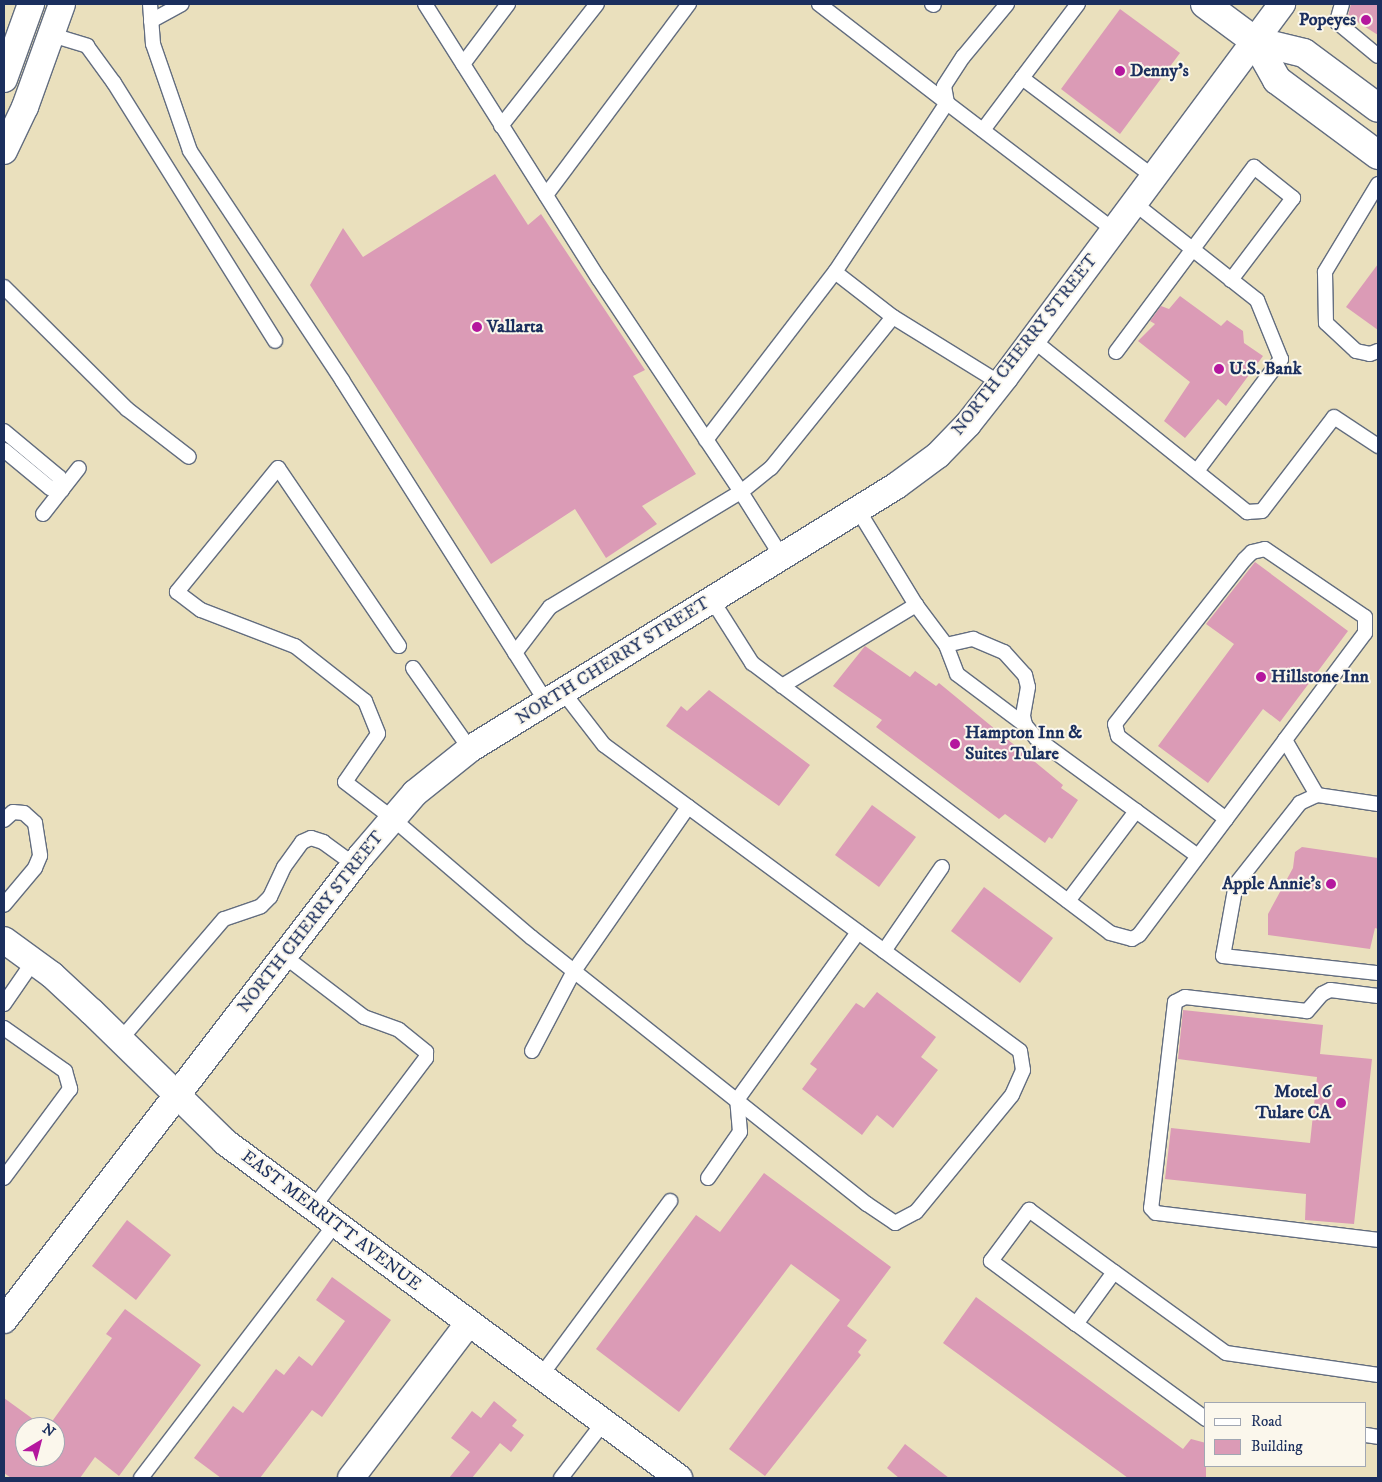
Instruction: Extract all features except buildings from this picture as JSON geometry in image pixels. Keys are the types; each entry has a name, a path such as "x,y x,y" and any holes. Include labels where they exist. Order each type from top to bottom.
{"main road":[{"path":"1206,4 1256,41 1304,53 1378,108"},
{"path":"1256,41 1277,80 1378,155"}],"street":[{"path":"4,79 30,4"},
{"path":"4,151 25,107 62,4"},
{"name":"NORTH CHERRY STREET","path":"4,1320 284,956 392,818 415,793 470,749 858,510 938,455 968,424 1033,340 1282,4"},
{"name":"EAST MERRITT AVENUE","path":"4,940 33,962 121,1039 225,1142 468,1324 679,1478"},
{"path":"351,1478 468,1324"}],"lane":[{"path":"150,4 153,44 190,151 342,380 515,653 554,697 604,745 1020,1051 1023,1070 1012,1095 916,1212 895,1223 867,1204 574,971 392,818 345,782 378,734 366,701 295,646 201,610 177,592 278,468 399,646"},
{"path":"151,21 182,4"},
{"path":"425,4 546,195 782,557"},
{"path":"462,64 508,4"},
{"path":"502,126 597,4"},
{"path":"546,195 689,4"},
{"path":"819,4 1114,230"},
{"path":"706,440 835,272 947,102 944,86 963,57 1008,4"},
{"path":"983,130 1078,4"},
{"path":"1342,4 1337,22 1378,56"},
{"path":"52,34 87,46 114,83 275,341"},
{"path":"1022,78 1154,177"},
{"path":"1116,352 1254,167 1293,198 1231,280"},
{"path":"1378,184 1325,272 1326,323 1356,351 1370,354 1378,350"},
{"path":"1134,203 1257,300 1281,358 1197,471"},
{"path":"835,272 893,317 1000,383"},
{"path":"4,287 127,409 189,457"},
{"path":"515,653 550,607 741,492 771,468 893,317"},
{"path":"1033,340 1247,512 1262,511 1334,417 1378,446"},
{"path":"4,431 59,477 62,490"},
{"path":"4,450 50,488 62,490"},
{"path":"44,514 79,468"},
{"path":"858,510 916,605 946,645 957,674 1025,725 1036,738 1198,856"},
{"path":"712,600 752,664 1110,933 1132,939 1139,935 1198,856 1226,819 1366,632 1366,617 1265,549 1252,552 1244,560 1115,724 1118,736 1226,819"},
{"path":"782,686 916,605"},
{"path":"946,645 973,639 1004,652 1025,676 1028,687 1025,725"},
{"path":"413,668 470,749"},
{"path":"1285,740 1317,795"},
{"path":"1378,804 1317,795 1300,803 1236,884 1223,956 1378,973"},
{"path":"532,1051 574,971 688,807"},
{"path":"1068,901 1136,810"},
{"path":"4,820 13,812 24,813 35,823 40,856 36,868 4,905"},
{"path":"121,1039 224,919 261,906 270,897 284,867 302,842 311,838 323,842 355,865"},
{"path":"884,951 942,867"},
{"path":"708,1178 740,1132 737,1100 858,932"},
{"path":"284,956 364,1017 399,1030 426,1052 426,1058 313,1208"},
{"path":"4,1004 33,962"},
{"path":"1378,996 1330,990 1322,994 1307,1011 1185,997 1176,1002 1151,1208 1156,1213 1378,1240"},
{"path":"4,1028 65,1071 70,1089 4,1178"},
{"path":"540,1377 670,1201"},
{"path":"1204,1418 991,1261 1029,1210 1226,1353 1378,1375"},
{"path":"141,1478 335,1224"},
{"path":"1076,1324 1114,1272"},
{"path":"561,1478 603,1423"}],"place":[{"name":"Popeyes","path":"1366,20"},
{"name":"Denny's","path":"1120,71"},
{"name":"Vallarta","path":"477,327"},
{"name":"U.S. Bank","path":"1219,369"},
{"name":"Hillstone Inn","path":"1261,677"},
{"name":"Hampton Inn & Suites Tulare","path":"955,744"},
{"name":"Apple Annie's","path":"1331,884"},
{"name":"Motel 6 Tulare CA","path":"1341,1103"}]}
